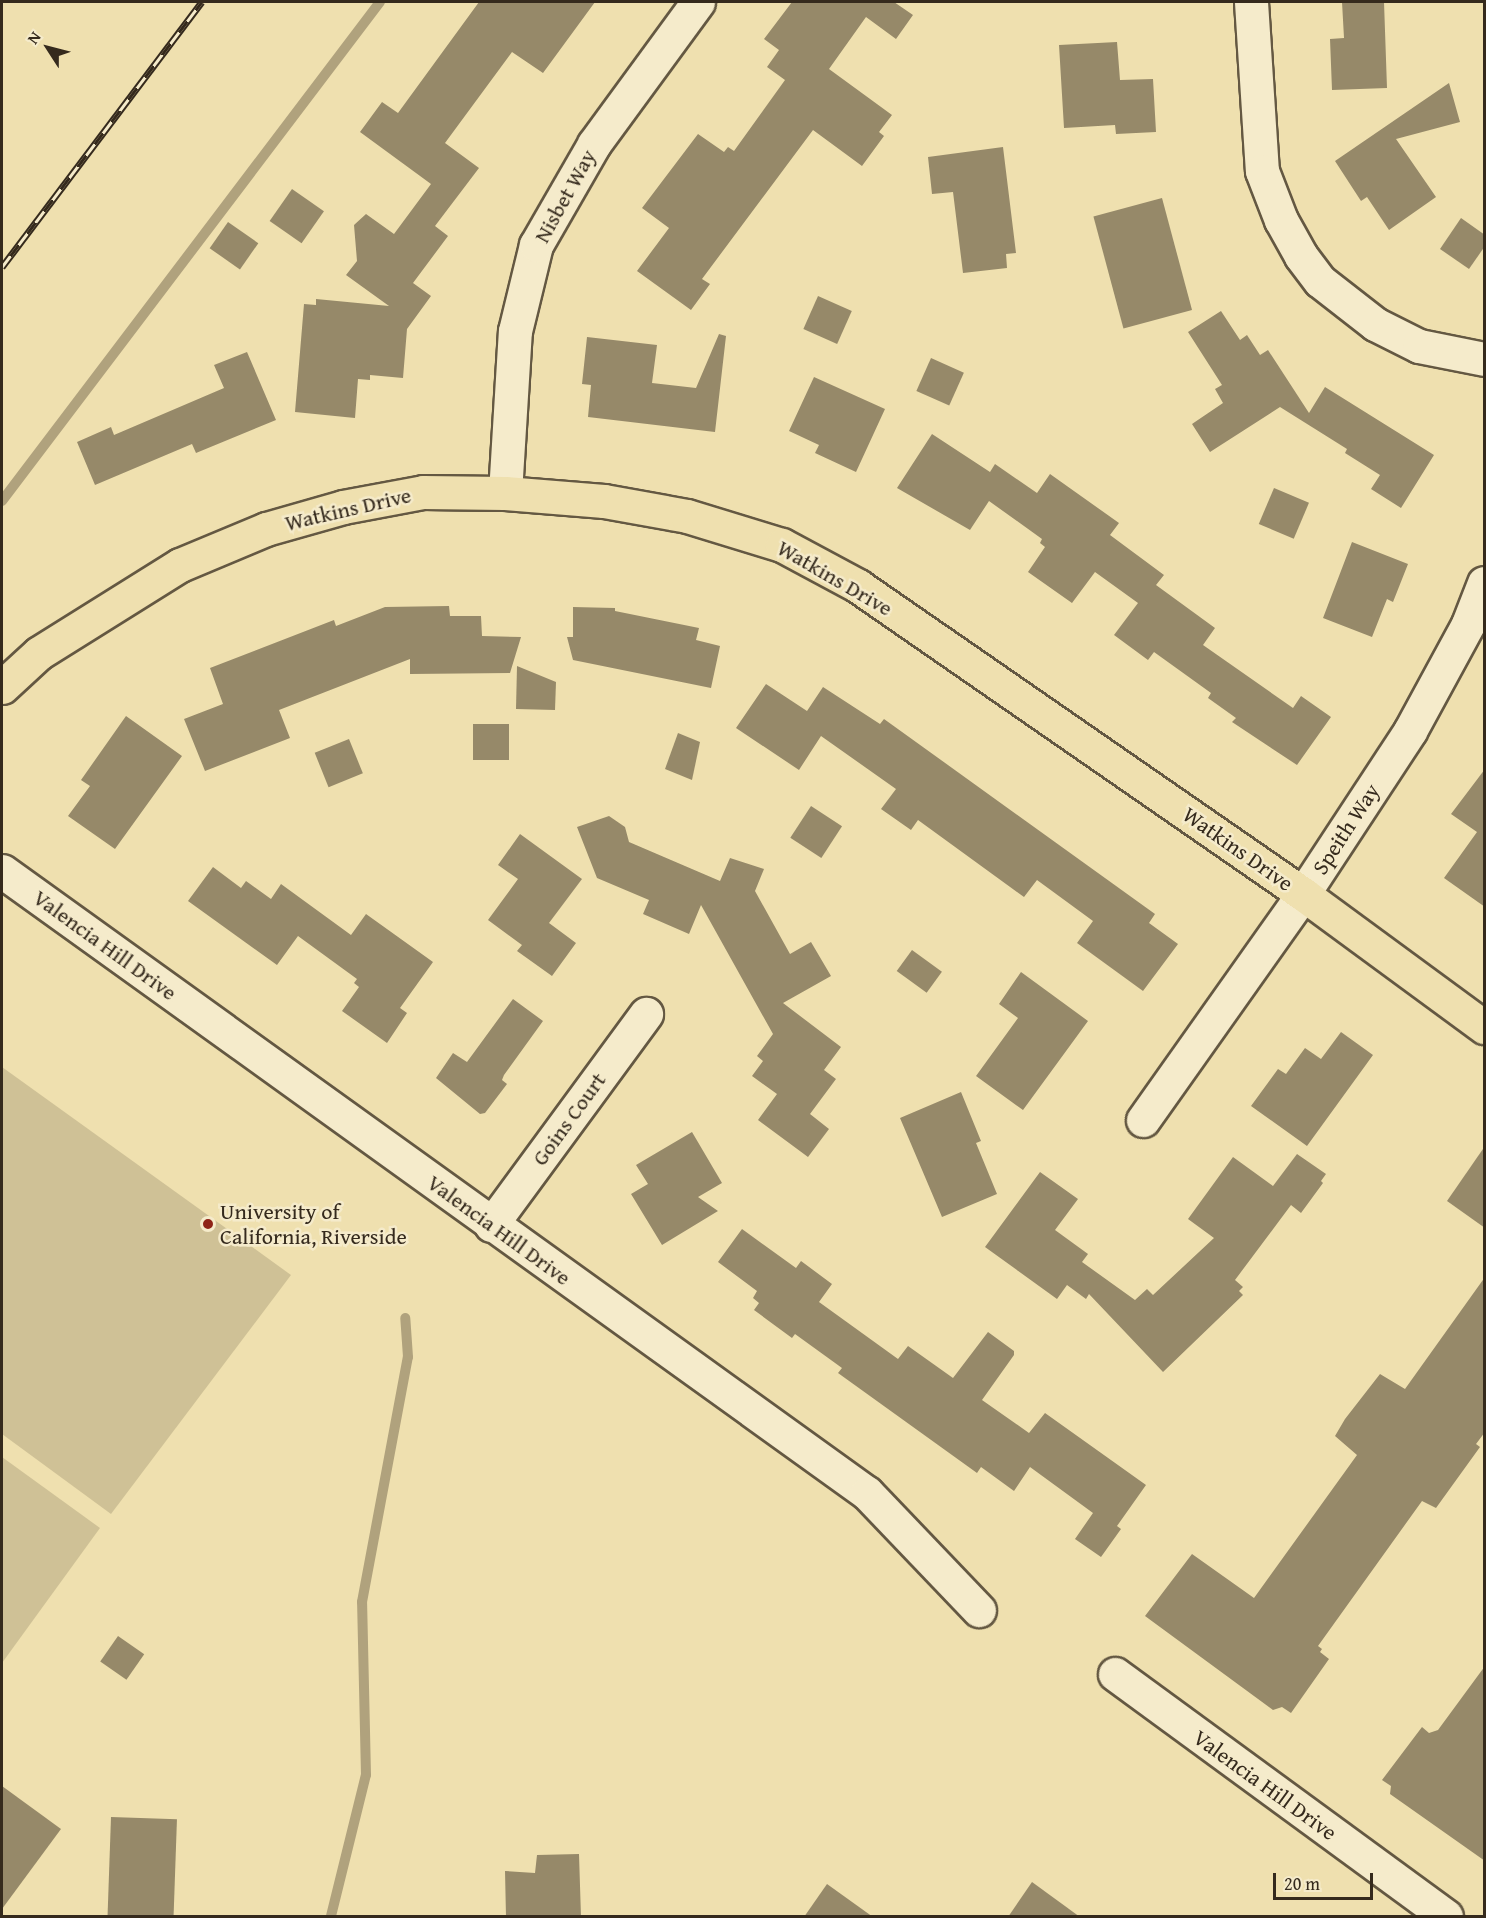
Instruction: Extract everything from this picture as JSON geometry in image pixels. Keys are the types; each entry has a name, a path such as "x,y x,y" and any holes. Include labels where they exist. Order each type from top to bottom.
{"main road":[{"name":"Watkins Drive","path":"2,687 39,653 105,608 180,565 266,529 343,507 423,492 505,493 603,501 687,516 782,545 858,586 1304,894 1485,1027"}],"street":[{"name":"Nisbet Way","path":"505,493 515,331 536,245 565,188 594,144 698,2"},
{"path":"1251,2 1262,171 1281,220 1301,256 1320,281 1375,324 1419,346 1485,359"},
{"name":"Speith Way","path":"1143,1120 1304,894 1410,731 1468,624 1485,583"},
{"name":"Valencia Hill Drive","path":"2,871 491,1225 867,1493 979,1610"},
{"name":"Goins Court","path":"491,1225 646,1014"},
{"name":"Valencia Hill Drive","path":"1115,1674 1446,1917"}],"shaded area":[{"path":"2,1067 291,1275 111,1514 2,1434"},
{"path":"2,1457 100,1528 2,1663"}],"building":[{"path":"479,2 595,2 543,73 512,52 445,143 479,168 435,226 448,236 413,283 431,296 407,329 403,378 370,375 370,380 358,379 355,418 295,412 304,304 316,305 316,299 389,306 346,275 357,261 354,225 366,214 394,234 431,184 360,132 382,102 398,113"},
{"path":"792,2 894,2 913,15 896,39 866,17 829,69 892,115 879,132 884,136 862,166 813,130 702,279 710,284 691,310 637,271 669,228 642,208 698,134 724,152 728,147 734,151 785,80 767,67 779,50 764,39"},
{"path":"1342,2 1384,2 1387,88 1332,90 1330,39 1344,38"},
{"path":"1117,42 1120,80 1153,79 1156,132 1116,134 1115,125 1064,128 1059,45"},
{"path":"1449,83 1460,122 1396,139 1436,197 1389,230 1367,197 1361,201 1335,161"},
{"path":"1003,147 1016,253 1006,254 1007,268 963,273 953,192 932,194 928,157"},
{"path":"292,189 324,211 302,243 270,221"},
{"path":"1162,198 1192,310 1123,328 1093,216"},
{"path":"1461,218 1485,235 1485,246 1469,269 1440,249"},
{"path":"228,222 258,243 240,269 210,248"},
{"path":"818,296 852,311 837,344 803,329"},
{"path":"1221,311 1240,340 1247,335 1260,355 1268,350 1309,413 1325,387 1434,455 1401,508 1371,489 1380,475 1345,453 1347,449 1280,407 1210,452 1192,424 1223,403 1215,389 1222,385 1188,332"},
{"path":"719,334 726,336 715,432 588,417 591,385 582,384 587,337 657,345 652,383 696,388"},
{"path":"247,352 276,420 196,453 192,444 95,485 77,442 111,427 114,435 224,388 214,365"},
{"path":"931,358 964,373 949,406 916,391"},
{"path":"814,377 885,409 856,472 815,453 819,445 789,431"},
{"path":"932,434 990,472 995,464 1037,493 1050,474 1119,523 1110,535 1164,575 1156,585 1215,628 1203,645 1293,708 1301,696 1331,717 1297,765 1232,722 1236,718 1208,698 1211,693 1154,652 1148,660 1114,635 1138,603 1095,572 1072,603 1028,572 1045,547 1040,543 1042,539 989,501 970,530 897,488"},
{"path":"1274,488 1309,503 1294,539 1259,524"},
{"path":"1352,542 1408,564 1393,602 1387,599 1372,637 1323,618"},
{"path":"449,606 450,616 481,616 482,636 521,637 510,673 410,674 410,659 279,710 290,738 205,771 184,719 223,704 210,668 334,620 336,626 385,607"},
{"path":"573,607 615,608 615,611 699,628 696,640 720,646 711,688 573,660 567,637 573,637"},
{"path":"517,666 556,682 555,710 516,709"},
{"path":"766,684 807,711 823,687 880,724 884,719 1155,914 1149,923 1178,944 1143,991 1077,943 1093,921 1037,880 1024,897 918,820 911,830 881,809 896,789 821,736 799,770 736,728"},
{"path":"126,716 182,756 115,849 68,816 90,786 81,780"},
{"path":"473,724 509,724 509,760 473,760"},
{"path":"678,733 700,742 692,780 665,769"},
{"path":"349,739 363,773 329,787 315,753"},
{"path":"1485,769 1485,907 1444,878 1477,832 1451,814"},
{"path":"811,806 842,826 821,858 790,838"},
{"path":"609,816 625,827 629,842 720,881 730,858 764,869 755,891 790,954 811,942 831,976 783,1003 841,1047 824,1070 836,1079 810,1114 829,1129 808,1157 758,1120 777,1094 752,1076 763,1061 757,1056 773,1034 701,905 689,934 643,914 649,900 597,878 577,827"},
{"path":"520,834 582,879 549,923 576,943 552,976 517,951 522,945 488,920 518,879 498,865"},
{"path":"213,867 241,888 246,881 271,899 281,884 351,935 366,914 433,962 400,1008 407,1013 387,1043 342,1011 359,987 354,983 357,979 298,936 277,965 188,901"},
{"path":"912,950 942,972 927,993 897,971"},
{"path":"1021,972 1088,1021 1023,1110 976,1076 1018,1018 999,1004"},
{"path":"513,999 543,1021 504,1075 502,1080 507,1084 485,1113 480,1114 436,1078 453,1053 467,1062"},
{"path":"1341,1032 1373,1055 1307,1146 1251,1106 1278,1069 1286,1074 1305,1048 1321,1059"},
{"path":"961,1092 981,1141 976,1143 997,1194 942,1217 900,1118"},
{"path":"692,1132 722,1183 698,1197 718,1211 662,1245 631,1194 648,1184 636,1165"},
{"path":"1485,1146 1485,1228 1447,1201"},
{"path":"1297,1154 1326,1174 1321,1181 1323,1183 1301,1213 1291,1205 1235,1280 1243,1287 1239,1291 1243,1295 1163,1372 1089,1294 1086,1299 1067,1285 1057,1299 985,1247 1040,1172 1078,1199 1055,1230 1088,1254 1082,1262 1135,1300 1147,1289 1153,1295 1214,1238 1188,1219 1233,1157 1273,1186"},
{"path":"742,1229 796,1268 801,1261 832,1284 819,1302 898,1359 908,1346 953,1378 988,1332 1014,1351 1014,1355 982,1400 1029,1433 1045,1413 1146,1485 1117,1526 1121,1529 1101,1557 1075,1539 1093,1513 1030,1467 1014,1491 981,1467 977,1473 838,1373 842,1368 795,1334 792,1338 754,1310 759,1303 753,1298 757,1291 718,1262"},
{"path":"1485,1277 1485,1432 1476,1444 1480,1447 1436,1508 1422,1501 1318,1646 1322,1649 1320,1652 1329,1659 1291,1713 1282,1707 1273,1710 1145,1616 1192,1554 1254,1598 1357,1455 1335,1436 1345,1419 1380,1374 1405,1389"},
{"path":"118,1636 144,1654 126,1680 100,1661"},
{"path":"1485,1666 1485,1861 1390,1794 1391,1786 1382,1780 1422,1727 1429,1733 1438,1730"},
{"path":"2,1786 61,1829 2,1909"},
{"path":"111,1817 177,1819 174,1916 108,1916"},
{"path":"579,1854 581,1917 506,1917 505,1871 535,1873 537,1855"},
{"path":"1032,1882 1080,1917 1008,1917"},
{"path":"827,1884 873,1917 804,1917"}],"waterway":[{"path":"2,501 380,2"},
{"path":"331,1916 366,1775 362,1602 408,1357 405,1318"}],"railway":[{"path":"2,267 202,2"}],"place":[{"name":"University of California, Riverside","path":"208,1224"}]}
